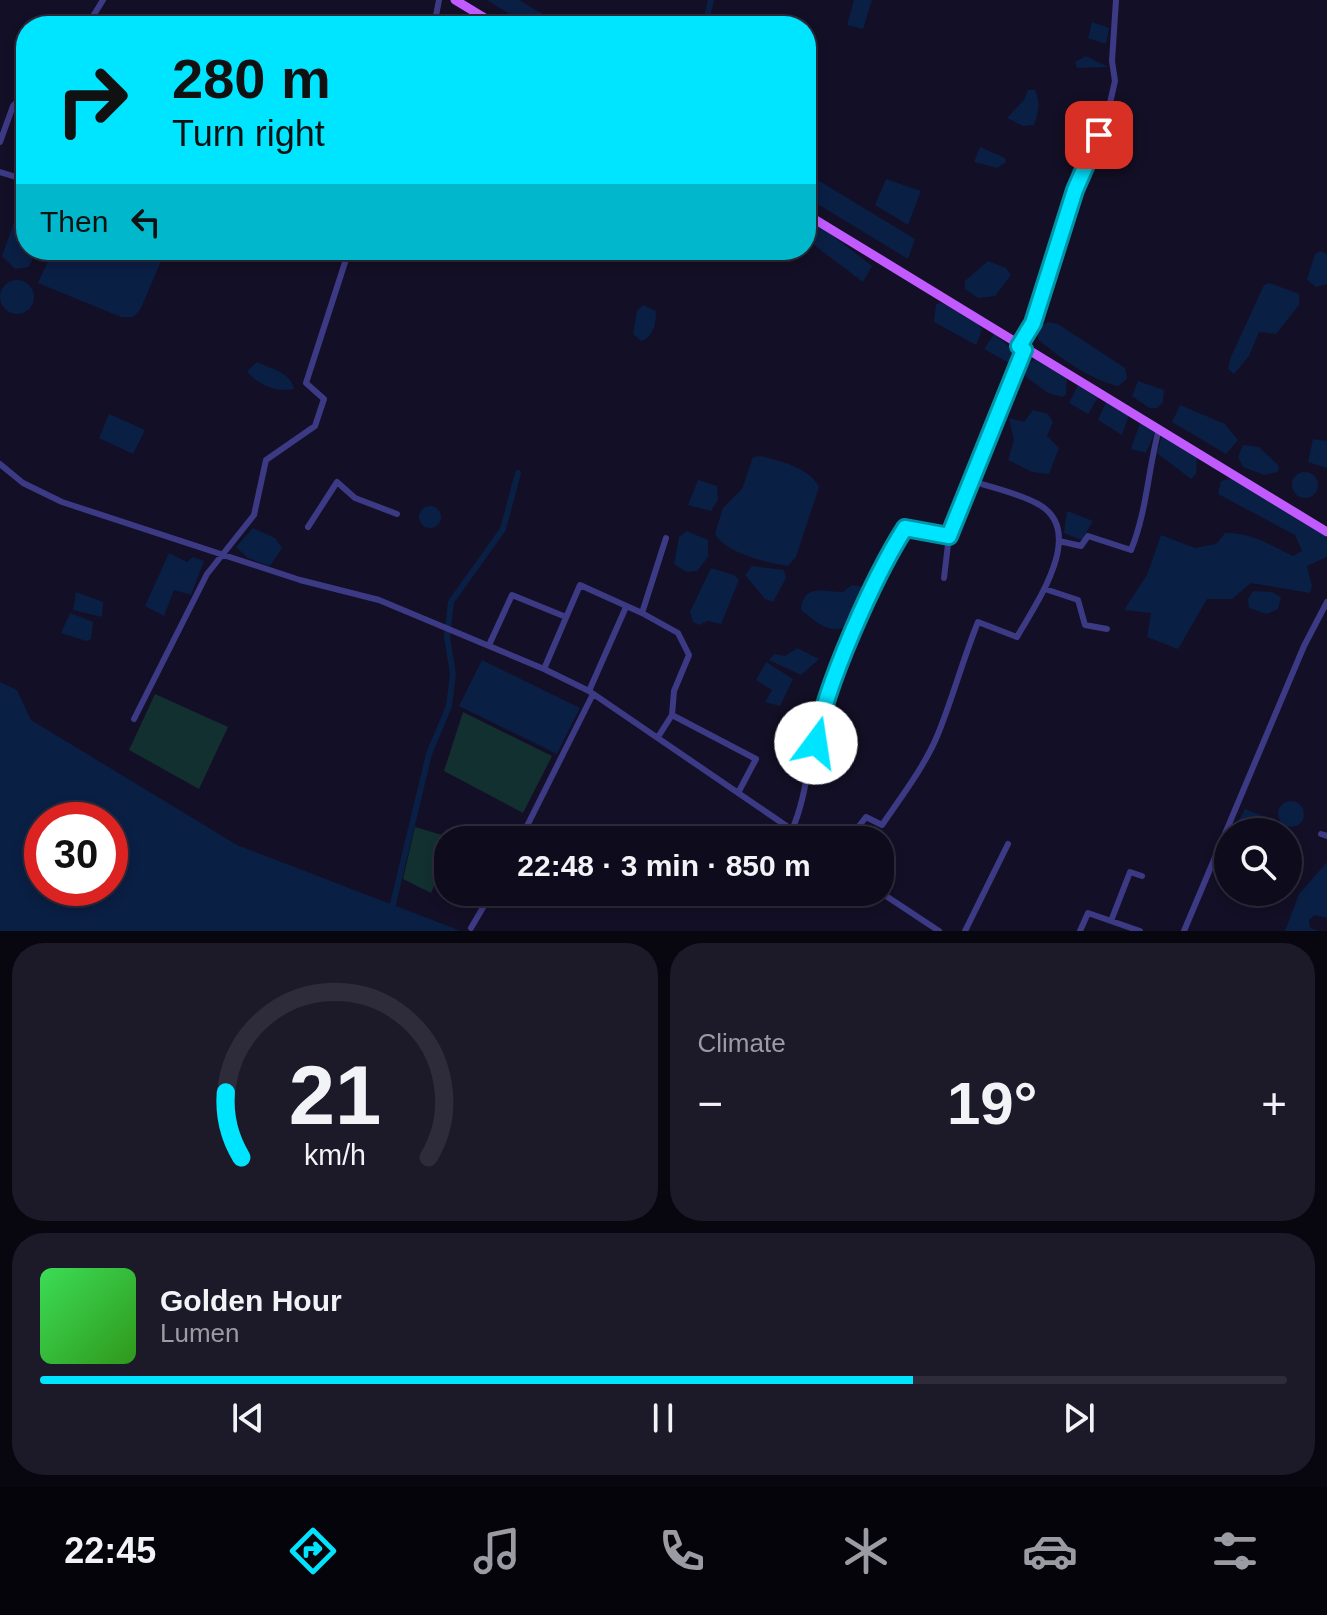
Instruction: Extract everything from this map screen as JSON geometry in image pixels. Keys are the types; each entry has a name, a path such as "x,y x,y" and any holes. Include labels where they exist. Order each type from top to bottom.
{"main road":[{"path":"455,0 481,16"},
{"path":"816,220 1327,532"}],"street":[{"path":"944,578 949,536 1033,323 1075,190 1107,116 1115,81 1112,61 1116,0"},
{"path":"0,142 16,103"},
{"path":"134,719 207,574 221,554 247,528 254,515 266,460 315,426 324,399 306,383 346,260"},
{"path":"1059,541 1081,546 1090,536 1131,550 1144,508 1150,460 1159,429"},
{"path":"0,464 23,483 62,502 300,580 344,589 440,623 544,669 591,692 786,826"},
{"path":"859,826 866,817 882,825 924,760 937,737 959,666 978,622 1017,637 1045,589 1059,541 1050,514 1038,504 972,481"},
{"path":"308,527 337,482 355,498 397,514"},
{"path":"794,826 801,808 819,720 886,558 905,528 949,536"},
{"path":"642,613 666,538"},
{"path":"544,669 580,585 678,633 689,653 674,691 672,715 658,737"},
{"path":"1045,589 1078,600 1085,625 1107,629"},
{"path":"489,645 512,595 566,617"},
{"path":"1184,931 1304,646 1327,602"},
{"path":"527,826 591,692 626,607"},
{"path":"672,715 756,759 738,793"},
{"path":"965,931 1008,844"},
{"path":"1111,921 1130,872 1142,876"},
{"path":"894,901 939,931"},
{"path":"471,928 484,906"},
{"path":"1080,931 1088,913 1140,931"}],"green space":[{"path":"155,694 228,727 199,789 129,750"},
{"path":"463,712 552,756 523,813 444,771"},
{"path":"415,827 434,833 434,886 431,893 403,879"}],"water":[{"path":"487,0 519,0 546,16 513,16"},
{"path":"854,0 872,0 863,29 847,25"},
{"path":"1092,22 1109,28 1106,44 1088,38"},
{"path":"1086,56 1108,67 1077,68 1075,62"},
{"path":"1028,90 1035,90 1038,108 1034,125 1023,126 1007,118 1024,100"},
{"path":"980,147 1005,158 1006,162 997,168 974,162"},
{"path":"816,179 915,239 908,259 816,203"},
{"path":"886,179 921,191 908,225 875,205"},
{"path":"16,217 16,260 32,260 29,267 15,269 2,256"},
{"path":"816,223 872,266 863,282 816,247"},
{"path":"1321,251 1327,254 1327,284 1316,287 1307,280 1315,254"},
{"path":"48,260 162,260 140,310 133,317 121,317 38,283"},
{"path":"988,261 1006,268 1011,275 995,296 978,298 965,289 965,281"},
{"path":"17,280 29,285 34,297 29,309 17,314 5,309 0,297 5,285"},
{"path":"1270,283 1299,294 1299,305 1276,334 1259,332 1249,356 1234,374 1228,369 1230,359 1264,285"},
{"path":"942,303 978,322 982,330 976,345 934,322 936,304"},
{"path":"643,305 656,311 656,316 651,333 641,341 633,334 637,311"},
{"path":"1048,322 1058,324 1125,368 1127,379 1118,386 1108,383 1065,360 1038,339 1037,329"},
{"path":"994,334 1015,351 1009,363 984,349"},
{"path":"1035,359 1067,378 1066,395 1062,397 1048,393 1025,376 1027,365"},
{"path":"257,362 284,374 294,389 274,388 256,380 247,371"},
{"path":"1138,381 1164,390 1163,402 1157,408 1149,408 1132,396"},
{"path":"1078,385 1099,396 1088,414 1069,403"},
{"path":"1106,402 1129,415 1122,435 1098,420"},
{"path":"1180,405 1225,424 1238,440 1226,454 1172,422"},
{"path":"1033,410 1048,414 1053,422 1047,436 1059,448 1049,474 1032,472 1008,460 1014,440 1009,418 1024,422"},
{"path":"109,414 145,430 133,454 99,438"},
{"path":"1141,420 1156,430 1146,453 1131,449"},
{"path":"1162,436 1197,455 1196,474 1191,479 1157,453"},
{"path":"1313,439 1327,441 1327,468 1308,462"},
{"path":"1243,445 1259,447 1279,466 1278,472 1264,475 1243,467 1238,457"},
{"path":"761,456 802,470 819,487 796,557 788,566 737,552 715,534 723,508 742,489 753,457"},
{"path":"1305,472 1314,476 1318,485 1314,494 1305,498 1296,494 1292,485 1296,476"},
{"path":"1234,478 1322,531 1327,539 1327,557 1307,566 1312,586 1310,593 1251,583 1232,599 1207,599 1178,649 1147,637 1151,613 1124,610 1147,575 1161,535 1195,548 1216,544 1225,533 1234,533 1260,540 1293,556 1302,551 1295,535 1218,494 1221,481"},
{"path":"698,480 717,486 718,500 711,511 688,505"},
{"path":"430,506 438,509 441,517 438,525 430,528 422,525 419,517 422,509"},
{"path":"1067,511 1093,521 1082,540 1064,533"},
{"path":"253,528 275,538 282,548 270,566 248,558 236,547"},
{"path":"687,531 708,540 708,557 697,571 686,572 674,564 679,537"},
{"path":"169,553 187,562 193,557 204,561 191,595 174,590 164,616 145,606"},
{"path":"752,566 784,570 786,578 773,602 765,599 745,575"},
{"path":"711,568 734,575 739,580 721,624 708,621 699,625 693,622 690,612"},
{"path":"852,585 863,587 864,600 862,608 848,625 829,628 801,610 810,592 843,592"},
{"path":"1253,591 1272,592 1281,597 1278,609 1267,614 1249,608 1248,599"},
{"path":"76,592 103,602 102,617 73,610"},
{"path":"70,613 93,622 91,639 86,641 61,633"},
{"path":"797,648 819,659 801,675 769,660 774,654 785,656"},
{"path":"482,660 580,708 557,754 459,706"},
{"path":"766,662 793,679 780,706 765,702 772,690 756,680"},
{"path":"0,682 17,690 31,720 237,845 461,931 0,931"},
{"path":"1286,802 1296,802 1303,809 1302,820 1279,818 1279,809"},
{"path":"1245,809 1266,817 1266,818 1240,818"},
{"path":"1327,862 1327,918 1315,915 1309,920 1310,928 1320,931 1285,931 1294,906 1302,906 1302,891"}],"waterway":[{"path":"707,16 711,0"},
{"path":"391,912 429,754 449,706 453,674 447,637 451,602 503,529 518,473"}],"route":[{"path":"816,743 819,720 848,649 886,558 905,528 911,526 949,536 1024,350 1019,346 1033,323 1075,190 1099,135"}]}
